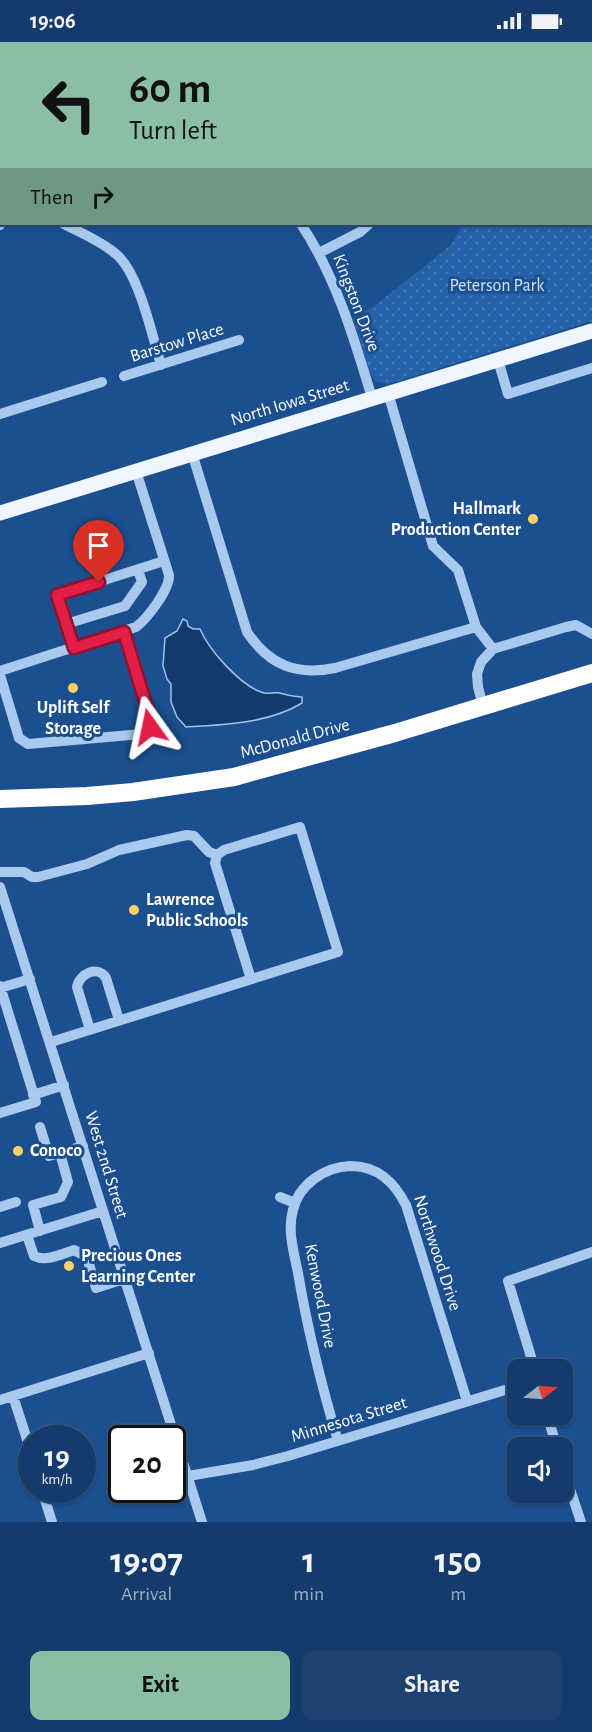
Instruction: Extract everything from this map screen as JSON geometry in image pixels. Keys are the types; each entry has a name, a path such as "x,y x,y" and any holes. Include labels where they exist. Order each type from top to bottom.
{"highway":[{"name":"McDonald Drive","path":"0,799 133,792 234,777 308,758 592,673"}],"main road":[{"name":"North Iowa Street","path":"0,513 592,331"}],"street":[{"path":"66,225 107,247 118,255 126,266 134,279 161,365"},
{"name":"Kingston Drive","path":"302,225 319,253 348,320 372,398"},
{"path":"319,253 360,232 368,225"},
{"name":"Barstow Place","path":"124,376 239,340"},
{"path":"498,360 508,394 592,368"},
{"path":"0,414 102,382"},
{"path":"388,393 433,546 458,570 476,627 493,650"},
{"path":"192,453 247,632 258,648 284,666 316,672 335,669 476,627"},
{"path":"124,632 151,721 150,727 142,734 28,744 23,742 19,738 0,673 124,632 141,624 167,588 169,580 164,561 136,471"},
{"path":"74,648 57,595 164,561"},
{"path":"66,624 124,606 142,582 138,570"},
{"path":"483,706 477,674 481,662 493,650 576,625 592,634"},
{"path":"51,1042 339,952 300,827 224,850 217,855 215,863 251,979"},
{"path":"0,872 24,872 32,878 87,864 119,850 187,835 194,836 209,852 217,855"},
{"name":"West 2nd Street","path":"0,887 202,1522"},
{"path":"90,1029 77,987 78,980 84,975 97,971 103,973 119,1020"},
{"path":"0,1113 36,1102 0,987 30,979"},
{"path":"33,1095 64,1085"},
{"path":"40,1127 49,1156 83,1146"},
{"path":"40,1231 33,1205 61,1197 68,1182 60,1153"},
{"path":"280,1197 295,1203 310,1182 329,1170 351,1166 375,1170 380,1159"},
{"name":"Northwood Drive","path":"375,1170 393,1184 406,1205 467,1401"},
{"path":"0,1207 16,1202"},
{"name":"Kenwood Drive","path":"295,1203 291,1220 292,1239 308,1331 338,1441"},
{"path":"0,1243 103,1211"},
{"path":"27,1235 34,1256 38,1258 44,1259 74,1250 87,1257 96,1288 124,1280"},
{"path":"532,1359 508,1281 592,1252"},
{"path":"0,1400 149,1353"},
{"name":"Minnesota Street","path":"188,1476 253,1465 507,1389"},
{"path":"13,1395 22,1425"},
{"path":"573,1500 580,1522"},
{"path":"46,1503 52,1522"}],"green space":[{"name":"Peterson Park","path":"462,225 592,225 592,321 388,384 376,381 370,373 353,318 373,307 451,245"}],"shaded area":[{"path":"183,619 193,629 200,629 217,656 243,682 263,693 302,697 302,703 261,719 186,727 177,717 171,702 171,684 163,666 165,638 177,631"}],"place":[{"name":"Hallmark Production Center","path":"533,519"},
{"name":"Uplift Self Storage","path":"73,688"},
{"name":"Lawrence Public Schools","path":"134,910"},
{"name":"Conoco","path":"18,1151"},
{"name":"Precious Ones Learning Center","path":"69,1266"}],"route":[{"path":"99,582 57,595 74,648 124,632 151,721 150,727"}]}
